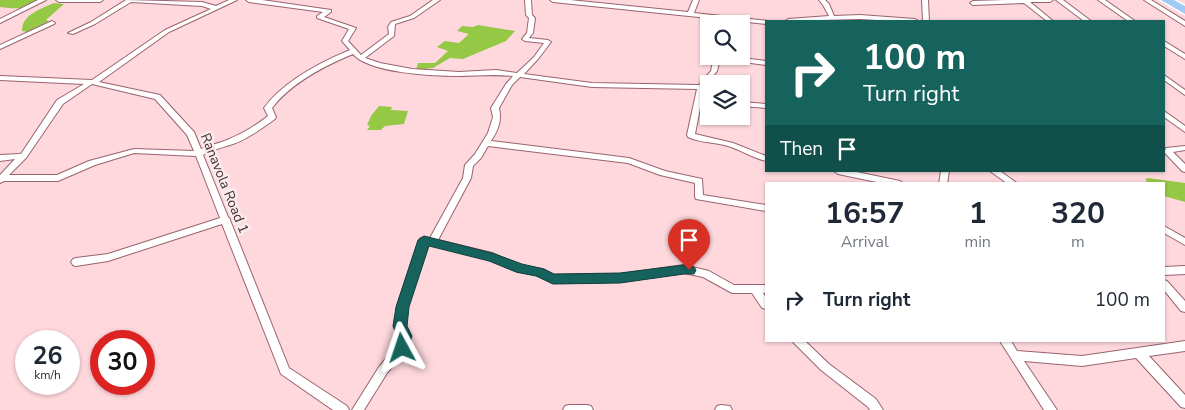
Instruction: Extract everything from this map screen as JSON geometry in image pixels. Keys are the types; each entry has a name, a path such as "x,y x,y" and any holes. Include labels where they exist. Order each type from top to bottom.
{"highway":[{"path":"1166,0 1185,11"}],"street":[{"path":"0,21 43,0"},
{"path":"59,0 100,0"},
{"path":"71,32 93,23 129,0 202,4 215,8"},
{"path":"1,179 23,156 60,102 93,82 167,31 234,0"},
{"path":"249,0 329,11 319,17 352,28 345,41 360,58 378,65 412,71 459,74 496,72 592,85 700,87"},
{"path":"360,58 392,35 391,27 393,23 412,17 436,0"},
{"path":"432,242 467,178 469,164 478,156 492,133 497,117 495,108 508,84 519,75 548,42 525,39 533,23 529,15 528,0"},
{"path":"553,0 700,17"},
{"path":"690,15 696,0"},
{"path":"822,0 832,17"},
{"path":"925,0 926,20"},
{"path":"973,3 1050,0"},
{"path":"1059,0 1087,20"},
{"path":"1101,0 1131,20"},
{"path":"1147,0 1185,24"},
{"path":"1025,1 1049,20"},
{"path":"799,20 832,17 901,20"},
{"path":"750,22 765,22"},
{"path":"0,47 52,23"},
{"path":"1165,44 1185,57"},
{"path":"1,179 58,178 92,163 134,151 198,154 212,147 228,143 256,129 272,117 268,108 272,99 281,91 328,62 354,51"},
{"path":"750,61 765,63"},
{"name":"Ranavola Road 1","path":"0,78 93,82 157,97 191,134 226,219 284,372 343,410"},
{"path":"1165,78 1185,93"},
{"path":"700,92 691,135 700,140 727,143 754,156 765,159"},
{"path":"750,105 765,106"},
{"path":"1165,114 1185,130"},
{"path":"485,143 629,161 663,173 699,181 699,197 765,208"},
{"path":"1185,148 1169,150 1167,155 1185,169"},
{"path":"0,158 23,156"},
{"path":"842,172 890,182"},
{"path":"996,172 1011,182"},
{"path":"76,262 108,257 226,219"},
{"path":"1165,230 1185,242"},
{"path":"358,410 383,370 402,348 405,336 401,332 400,326 403,307 424,240 492,257 521,269 539,272 553,279 620,278 684,269 706,274 732,290 765,289"},
{"path":"1165,271 1185,270"},
{"path":"1165,285 1185,308"},
{"path":"755,290 765,304"},
{"path":"798,342 825,367 872,403 877,410"},
{"path":"1006,342 1051,410"},
{"path":"1014,355 1074,362 1185,346"},
{"path":"1138,352 1185,403"},
{"path":"569,410 588,410"},
{"path":"720,410 726,410"}],"shaded area":[{"path":"0,0 40,0 29,6 17,8 0,7"},
{"path":"54,3 64,4 46,20 49,21 28,32 22,31 25,20 29,16"},
{"path":"478,25 515,31 506,41 463,59 450,58 433,68 416,70 418,63 435,63 448,51 437,47 445,41 459,43 469,34 457,31 462,26 473,27"},
{"path":"379,106 392,107 391,110 408,111 404,124 385,126 381,130 367,130 370,126 367,125 371,116"},
{"path":"1145,179 1185,183 1185,202 1165,196 1165,182 1147,182"}],"route":[{"path":"402,348 405,336 401,332 400,326 403,307 424,240 492,257 521,269 539,272 553,279 620,278 684,269 689,270"}]}
